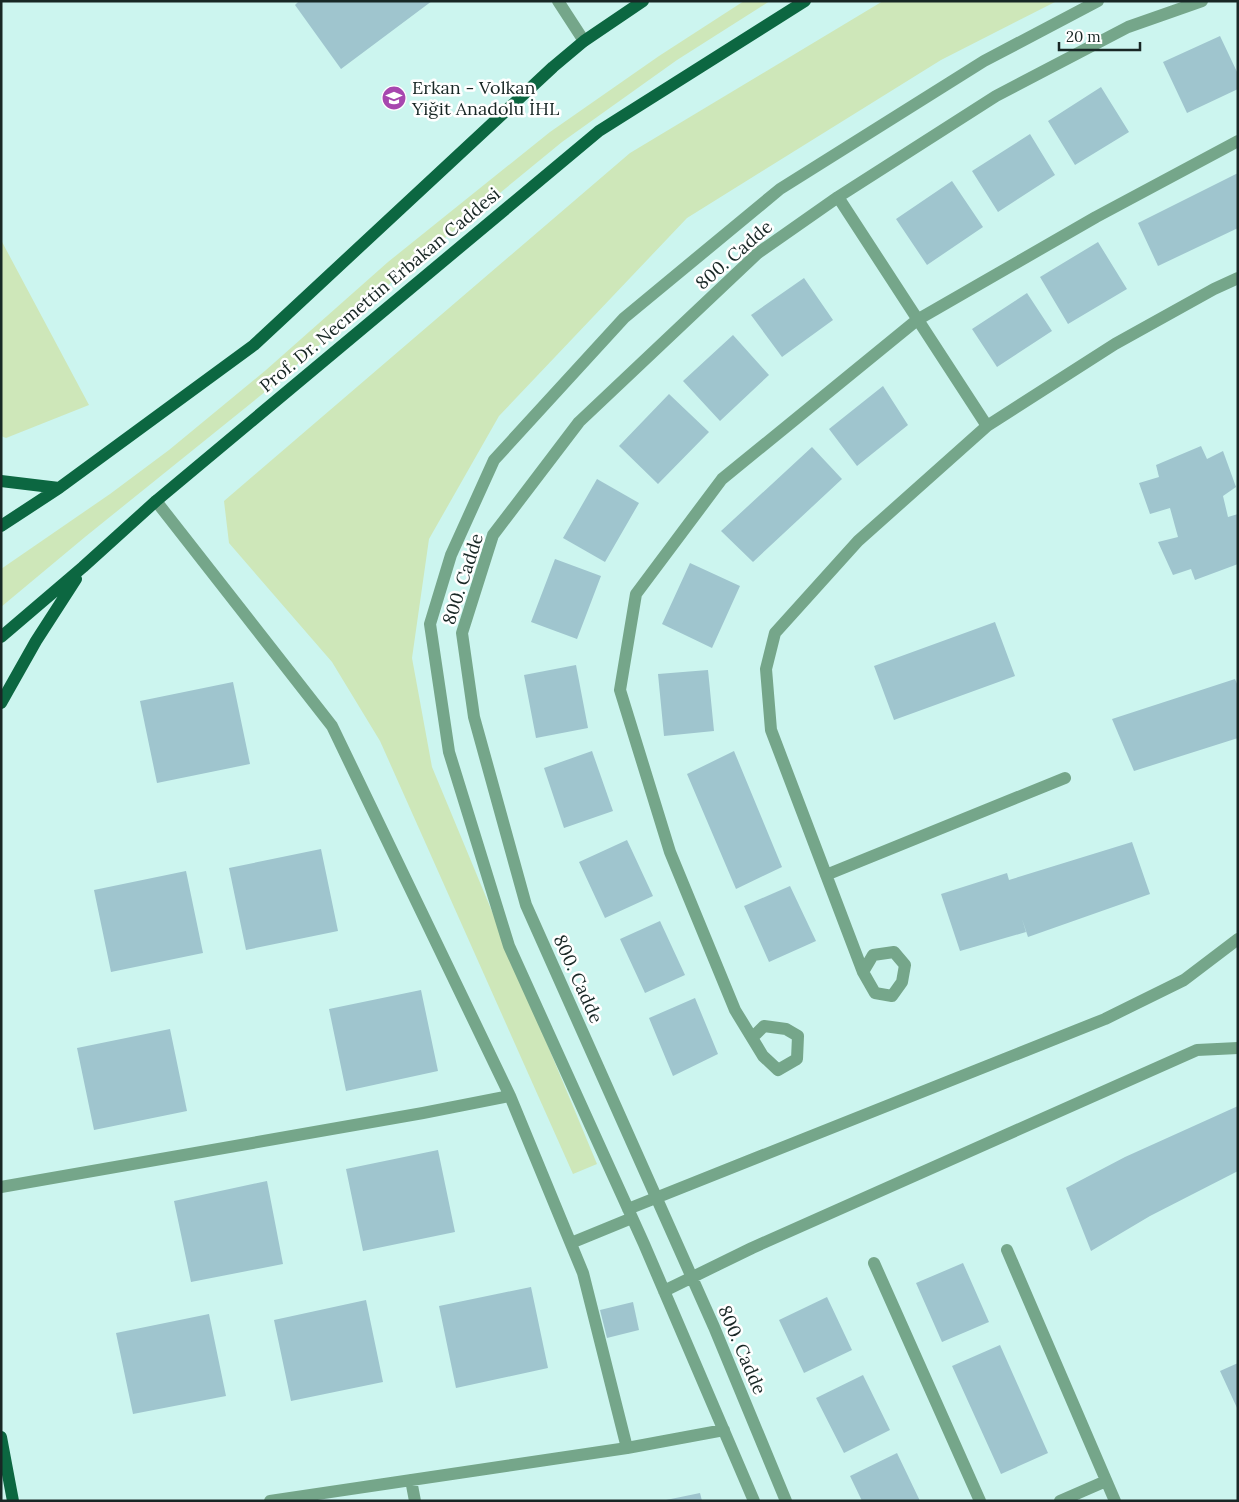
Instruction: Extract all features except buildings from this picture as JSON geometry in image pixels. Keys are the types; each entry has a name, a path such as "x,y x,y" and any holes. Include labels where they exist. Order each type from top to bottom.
{"main road":[{"path":"1,526 59,488 254,345 553,67 584,41 643,1"},
{"name":"Prof. Dr. Necmettin Erbakan Caddesi","path":"1,637 156,501 598,131 805,1"},
{"path":"1,481 59,488"},
{"path":"1,703 36,641 83,567"},
{"path":"1,1437 13,1501"}],"street":[{"path":"558,1 584,41"},
{"name":"800. Cadde","path":"754,1501 664,1291 509,946 448,752 430,624 451,555 494,460 624,318 780,188 984,60 1098,1"},
{"name":"800. Cadde","path":"786,1501 714,1327 526,905 474,717 462,634 493,535 579,422 758,253 838,197 996,96 1128,27 1202,1"},
{"path":"752,1038 735,1010 670,852 620,690 636,594 722,479 917,320 1096,217 1238,141"},
{"path":"838,197 987,426"},
{"path":"864,972 771,730 766,669 774,633 858,541 987,426 1115,344 1214,289 1238,278"},
{"path":"156,501 332,726 510,1096 583,1273 627,1448"},
{"path":"826,875 1065,778"},
{"path":"571,1244 630,1214 656,1197 1105,1019 1184,980 1238,939"},
{"path":"664,1291 760,1244 1197,1050 1238,1048"},
{"path":"1,1187 510,1096"},
{"path":"1008,1250 1115,1501"},
{"path":"874,1263 980,1501"},
{"path":"270,1501 627,1448 724,1430"},
{"path":"411,1480 415,1501"},
{"path":"1060,1501 1106,1480"}],"green space":[{"path":"744,1 770,1 677,60 562,142 401,274 276,383 1,607 1,569 110,494 169,450 266,370 388,262 550,132 659,56"},
{"path":"883,1 1057,1 941,60 687,218 499,416 429,539 412,658 432,767 597,1164 573,1174 380,741 332,662 229,543 224,501 630,153"},
{"path":"1,240 89,405 6,438 1,436"}],"place":[{"name":"Erkan - Volkan Yiğit Anadolu İHL","path":"394,98"}]}
